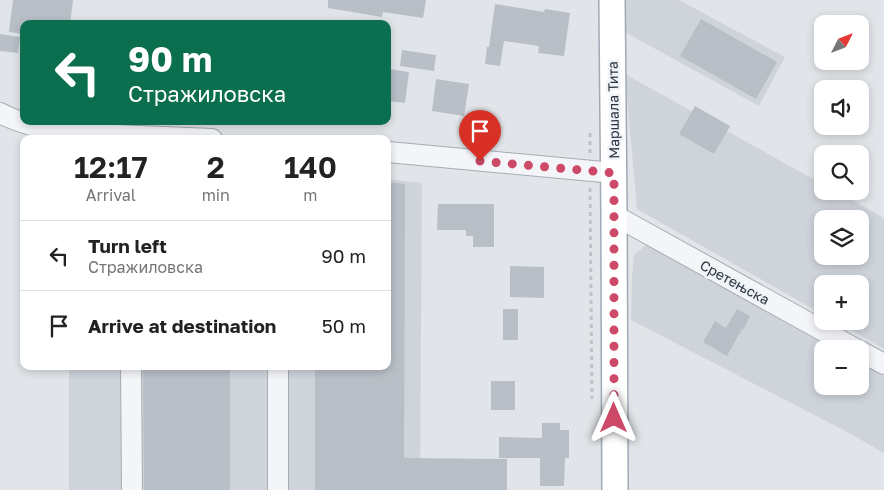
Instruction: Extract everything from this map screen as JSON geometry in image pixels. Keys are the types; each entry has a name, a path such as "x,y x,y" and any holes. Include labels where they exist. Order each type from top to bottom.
{"main road":[{"name":"Маршала Тита","path":"612,0 602,172 614,215 615,490"}],"street":[{"path":"0,113 20,122"},
{"path":"28,125 67,133 115,135"},
{"path":"391,152 602,172"},
{"name":"Сретењска","path":"614,215 840,340"},
{"path":"869,356 884,364"},
{"path":"131,370 132,490"},
{"path":"278,370 278,490"}],"path":[{"path":"590,124 602,172 592,400"}],"shaded area":[{"path":"623,0 679,0 785,57 759,106 621,30"},
{"path":"625,74 814,180 814,200 852,200 884,218 884,349 851,330 869,330 869,275 814,275 814,309 637,209"},
{"path":"391,179 422,183 420,490 69,490 69,370 391,370"},
{"path":"647,244 819,340 814,340 814,395 869,395 869,368 884,376 884,453 631,320 634,255"}],"building":[{"path":"13,0 73,0 70,20 20,20 20,33 9,32"},
{"path":"328,0 426,0 423,18 383,12 382,17 328,8"},
{"path":"495,4 544,12 545,9 570,13 564,56 538,53 539,46 504,41 500,66 485,64"},
{"path":"701,19 777,62 756,99 680,56"},
{"path":"0,34 20,37 18,53 0,51"},
{"path":"402,50 436,55 434,71 400,66"},
{"path":"391,69 409,72 405,103 391,101"},
{"path":"436,79 469,84 464,116 432,111"},
{"path":"695,106 730,126 714,154 679,134"},
{"path":"391,182 405,184 404,458 507,459 507,490 315,490 315,370 391,370"},
{"path":"438,204 494,204 494,247 473,247 473,236 466,236 466,230 437,230"},
{"path":"510,266 544,267 544,298 510,297"},
{"path":"503,309 518,309 518,340 503,340"},
{"path":"737,309 750,316 727,356 703,342 715,321 726,328"},
{"path":"143,370 230,370 230,490 144,490"},
{"path":"491,381 515,381 515,410 491,410"},
{"path":"542,423 560,423 560,430 569,430 569,458 565,458 564,486 540,486 540,458 499,458 499,437 542,438"}],"route":[{"path":"480,161 614,173 614,418"}]}
